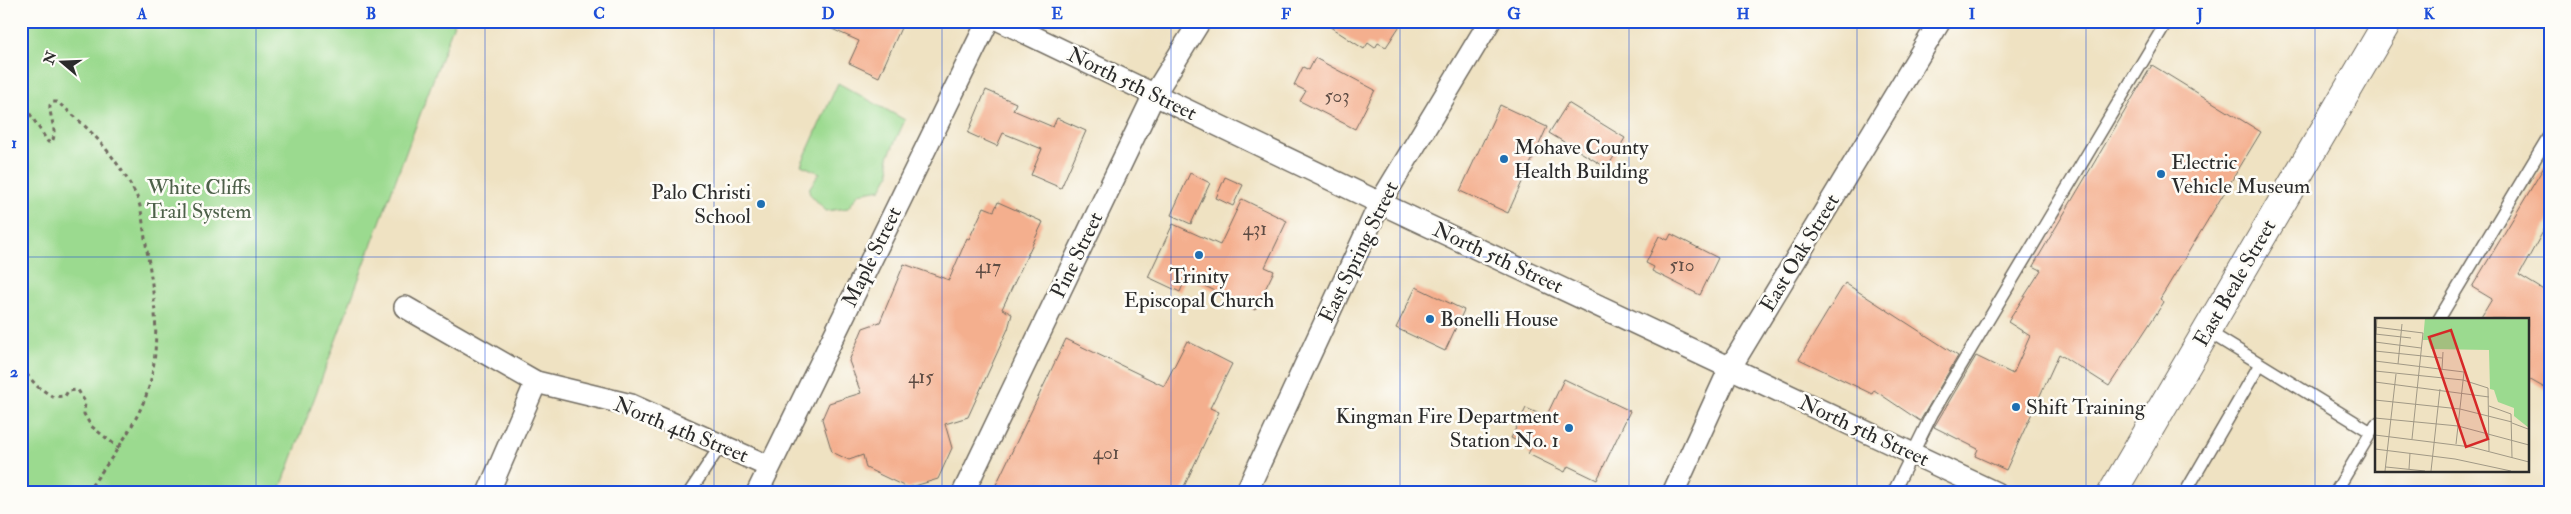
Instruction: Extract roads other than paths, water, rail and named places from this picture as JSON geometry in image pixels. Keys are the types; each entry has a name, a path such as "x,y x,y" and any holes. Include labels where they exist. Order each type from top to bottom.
{"main road":[{"name":"East Beale Street","path":"2112,493 2388,21"}],"street":[{"name":"Maple Street","path":"757,493 768,466 988,21"},
{"name":"North 5th Street","path":"1001,21 1380,203 1996,493"},
{"name":"Pine Street","path":"963,493 1154,95 1200,21"},
{"name":"East Spring Street","path":"1246,493 1380,203 1490,21"},
{"name":"East Oak Street","path":"1673,493 1730,368 1940,21"},
{"name":"North 4th Street","path":"404,307 536,382 631,405 768,466"},
{"path":"488,493 536,382"}],"lane":[{"path":"1893,493 1932,414 2167,21"},
{"path":"2440,318 2550,134"},
{"path":"2207,331 2260,364 2374,428 2334,493"},
{"path":"2185,493 2260,364"},
{"path":"689,493 721,445"}],"place":[{"name":"Mohave County Health Building","path":"1504,159"},
{"name":"Electric Vehicle Museum","path":"2161,174"},
{"name":"Palo Christi School","path":"761,204"},
{"name":"Trinity Episcopal Church","path":"1199,255"},
{"name":"Bonelli House","path":"1430,319"},
{"name":"Shift Training","path":"2016,407"},
{"name":"Kingman Fire Department Station No. 1","path":"1569,428"}],"park label":[{"name":"White Cliffs Trail System","path":"199,199"}]}
